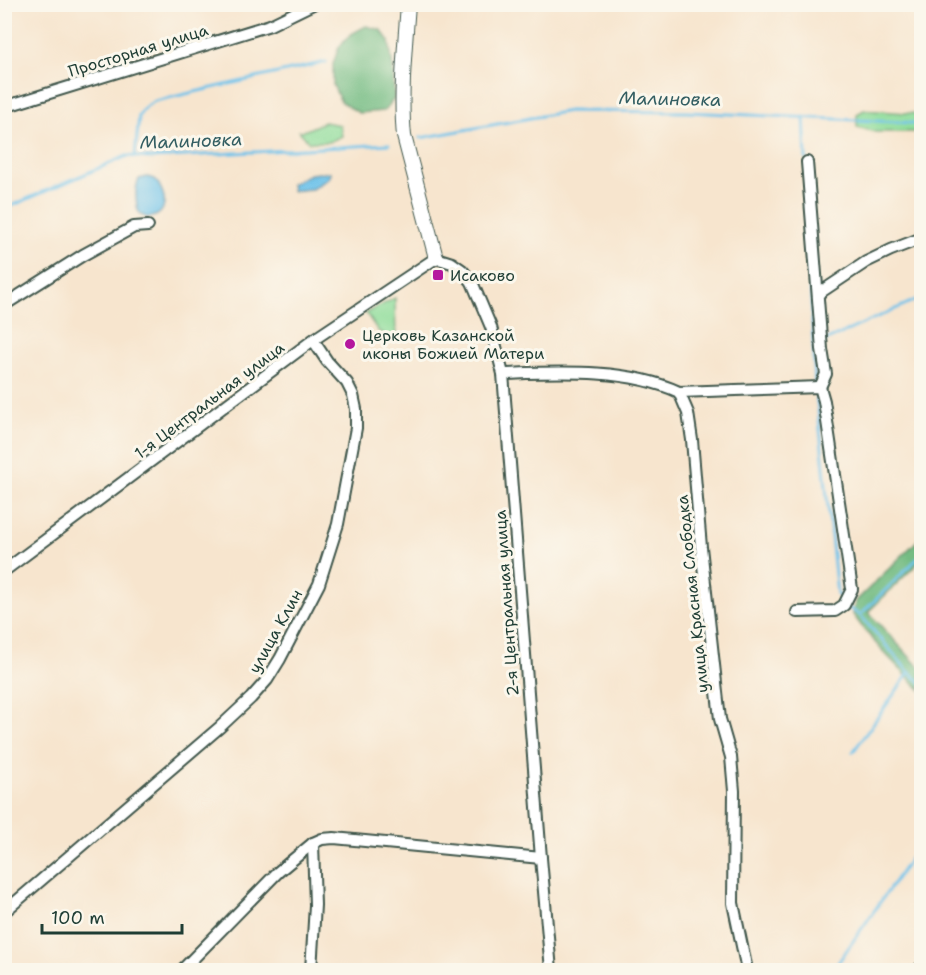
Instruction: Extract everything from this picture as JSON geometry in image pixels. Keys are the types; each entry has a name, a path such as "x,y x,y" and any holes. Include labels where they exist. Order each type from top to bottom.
{"street":[{"name":"Просторная улица","path":"4,107 270,25 313,4"},
{"path":"408,4 404,136 435,258"},
{"path":"796,612 835,611 844,605 852,589 820,387 826,374 807,162"},
{"path":"4,305 83,255 134,227 148,226"},
{"path":"818,294 866,262 921,238"},
{"name":"1-я Центральная улица","path":"4,571 313,340 435,258"},
{"name":"2-я Центральная улица","path":"435,258 452,263 462,270 472,282 491,327 503,374 551,970"},
{"name":"улица Клин","path":"4,912 220,728 267,680 280,659 319,584 338,524 356,428 353,394 313,340"},
{"path":"503,374 562,372 611,375 645,380 679,392 820,387"},
{"name":"улица Красная Слободка","path":"679,392 687,413 692,440 720,719 731,757 734,791 733,903 747,970"},
{"path":"182,970 278,873 313,843 322,839 334,838 541,858"},
{"path":"311,970 315,905 313,843"},
{"path":"918,970 921,966"}],"green space":[{"path":"366,26 381,30 389,41 394,99 384,111 359,113 341,102 333,85 333,64 339,47 351,34"},
{"path":"864,110 921,114 921,132 875,132 857,127 857,114"},
{"path":"324,122 340,125 342,136 329,142 309,142 299,131 306,130"},
{"path":"395,298 396,341 378,331 366,313"},
{"path":"921,537 921,560 868,612 921,669 921,690 876,643 852,613 856,601"}],"water":[{"path":"330,172 329,178 312,189 292,191 291,184 310,174"},
{"path":"147,177 155,179 164,198 163,209 153,217 145,217 137,207 136,188 139,179"}],"waterway":[{"path":"135,156 139,116 145,107 155,101 326,62"},
{"name":"Малиновка","path":"420,138 569,111 688,112 922,124"},
{"path":"804,117 806,159"},
{"name":"Малиновка","path":"4,209 127,156 151,158 389,144"},
{"path":"809,255 815,384"},
{"path":"825,341 922,297"},
{"path":"816,390 837,594 850,609 860,615 909,672 922,683"},
{"path":"860,615 922,554"},
{"path":"853,752 909,673"},
{"path":"833,970 922,842"}],"place":[{"name":"Исаково","path":"438,275"},
{"name":"Церковь Казанской иконы Божией Матери","path":"350,344"}]}
